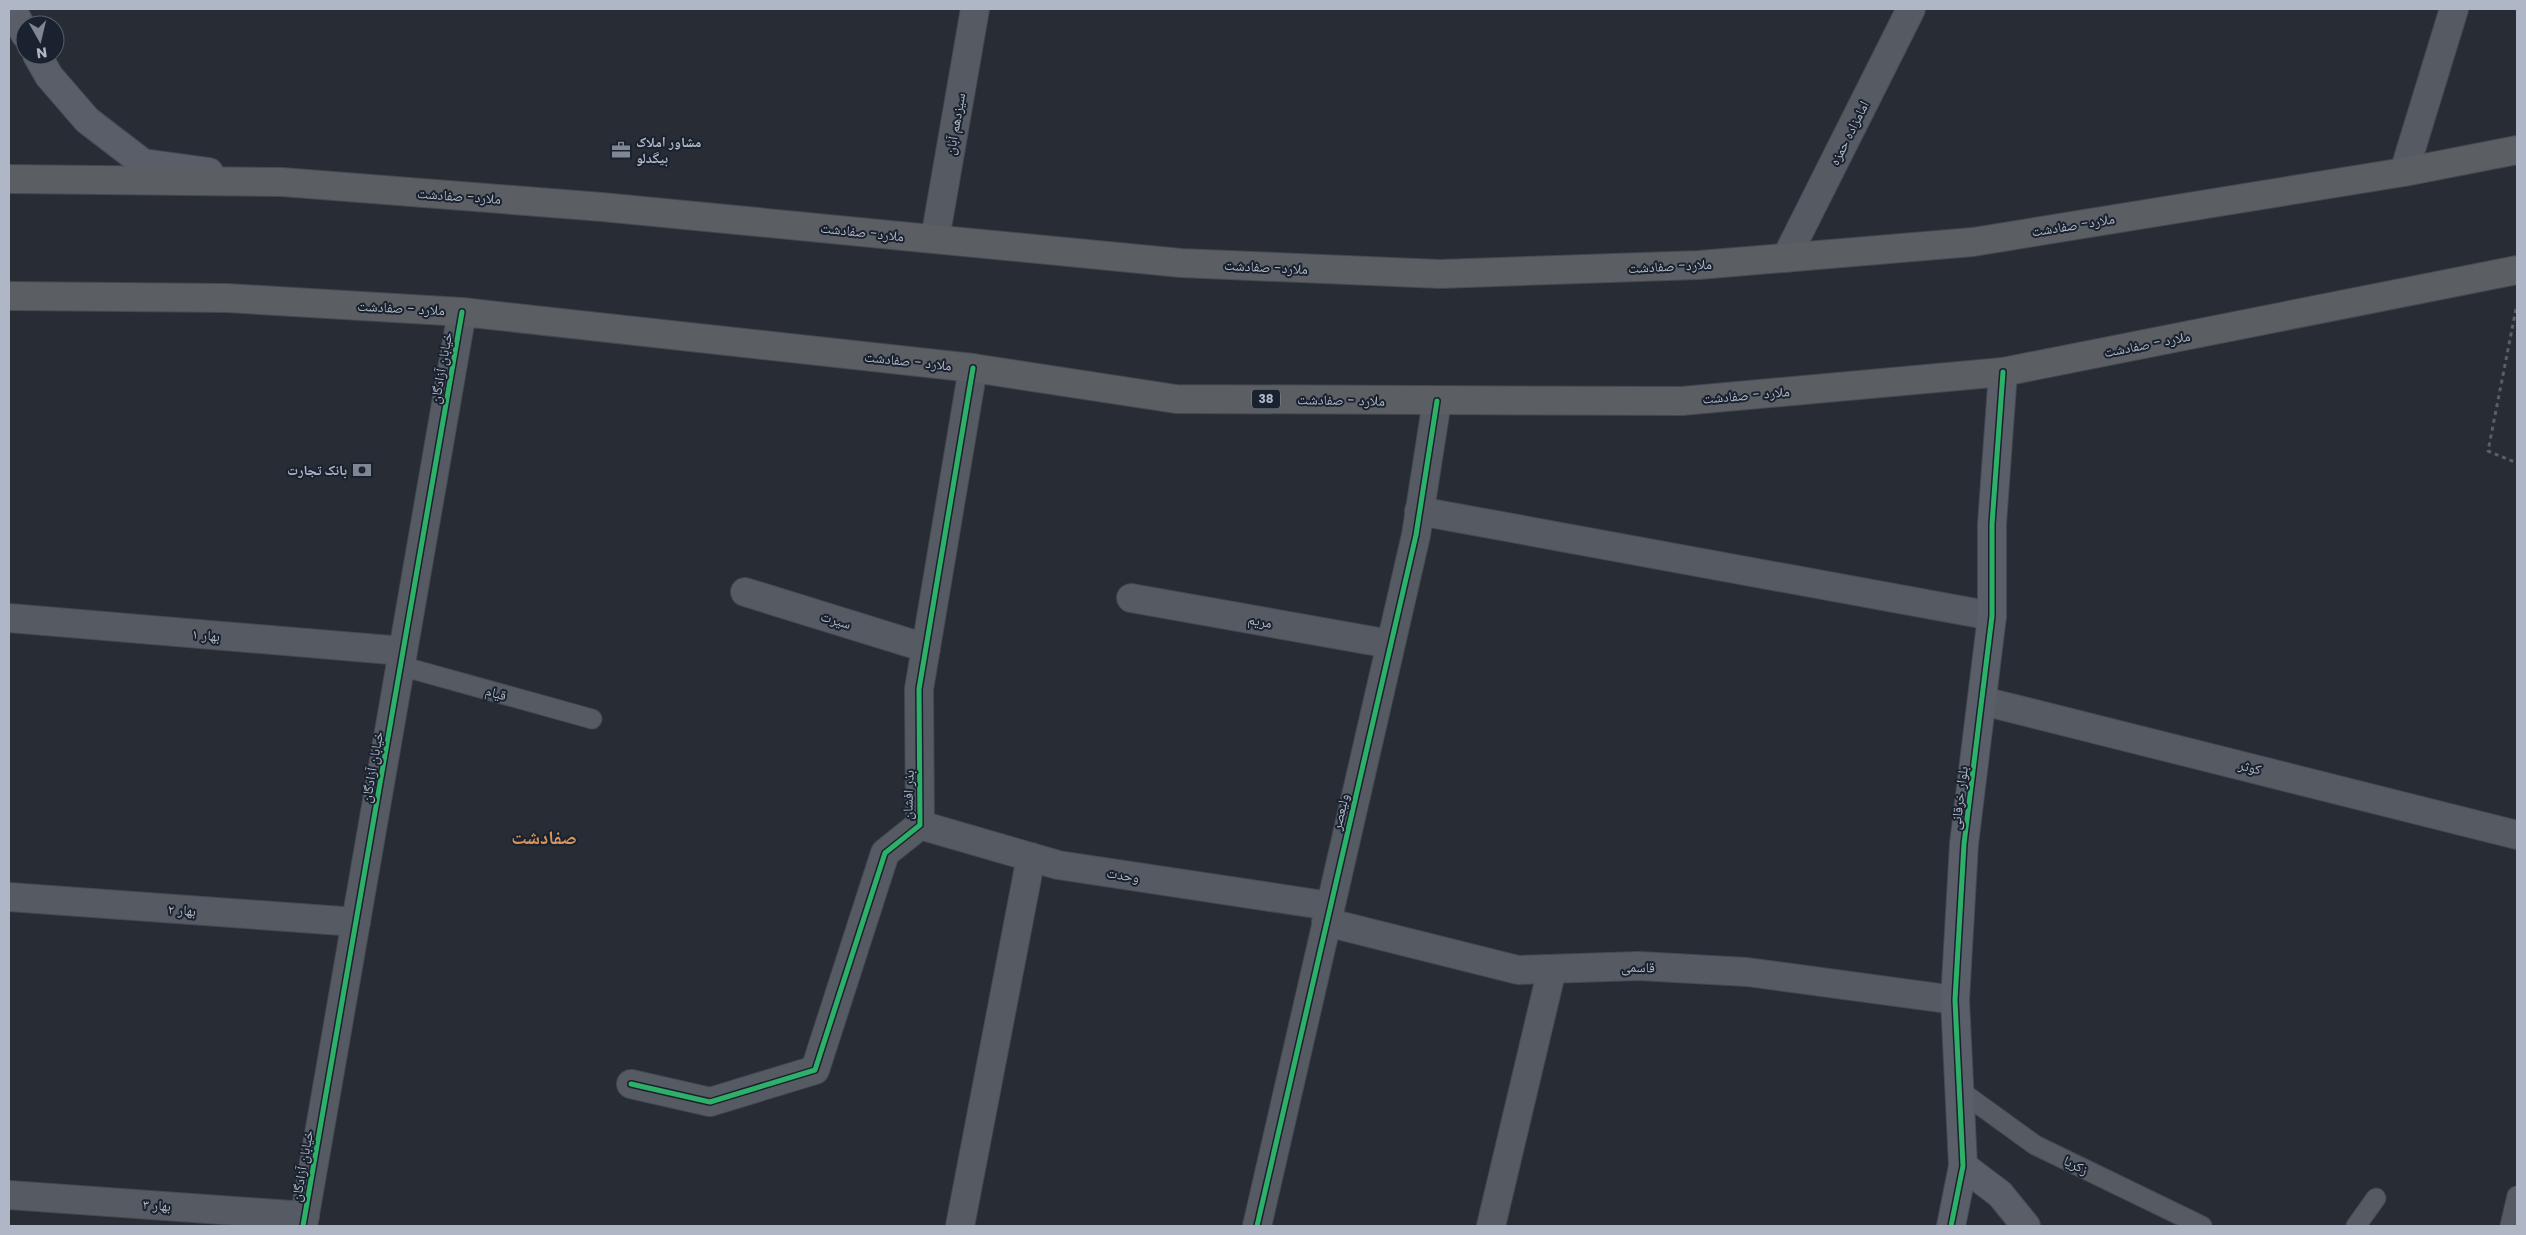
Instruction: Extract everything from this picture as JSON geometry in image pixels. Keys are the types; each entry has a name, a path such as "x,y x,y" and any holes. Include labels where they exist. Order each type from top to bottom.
{"highway":[{"name":"ملارد- صفادشت","path":"9,179 282,182 602,207 1181,263 1440,274 1699,265 1974,242 2404,172 2517,150"},
{"name":"ملارد - صفادشت","path":"9,296 227,298 462,312 973,368 1176,399 1682,401 2003,372 2517,270"}],"street":[{"name":"سیزدهم آبان","path":"935,239 975,9"},
{"name":"امامزاده حمزه","path":"1786,258 1911,9"},
{"path":"2404,172 2454,9"},
{"path":"43,65 49,76 87,120 143,163 282,182"},
{"name":"خیابان آزادگان","path":"304,1221 462,312"},
{"name":"بذر افشان","path":"631,1084 710,1102 815,1070 884,853 920,825 919,689 973,368"},
{"name":"بلوار خرقانی","path":"1951,1226 1963,1166 1955,1000 1964,844 1992,616 1992,524 2003,372"},
{"name":"ولیعصر","path":"1257,1226 1390,644 1419,511 1437,401"},
{"path":"1419,511 1992,616"},
{"name":"سیرت","path":"745,592 926,648"},
{"name":"مریم","path":"1131,598 1390,644"},
{"name":"بهار ۱","path":"9,618 402,659"},
{"name":"کوثر","path":"1983,701 2517,835"},
{"name":"وحدت","path":"920,825 1058,865 1328,914"},
{"path":"960,1226 1032,857"},
{"name":"بهار ۲","path":"9,897 356,922"},
{"name":"قاسمی","path":"1328,914 1518,970 1639,966 1747,972 1955,1000"},
{"path":"1491,1226 1552,969"},
{"path":"1963,1166 2000,1194 2026,1226"},
{"name":"بهار ۳","path":"9,1195 304,1221"}],"lane":[{"name":"قیام","path":"402,659 592,719"},
{"name":"زکریا","path":"1959,1090 2035,1145 2202,1226"},
{"path":"2510,1226 2517,1196"},
{"path":"2356,1226 2376,1198"}],"path":[{"path":"2517,303 2488,450 2517,463"}],"cycle path":[{"path":"303,1226 462,312"},
{"path":"631,1084 710,1102 815,1070 885,853 920,825 919,689 973,368"},
{"path":"1951,1226 1963,1166 1955,1000 1964,844 1992,616 1992,524 2003,372"},
{"path":"1257,1226 1416,535 1437,401"}],"place":[{"name":"مشاور املاک بیگدلو","path":"621,150"},
{"name":"بانک تجارت","path":"362,470"}],"district":[{"name":"صفادشت","path":"544,837"}]}
